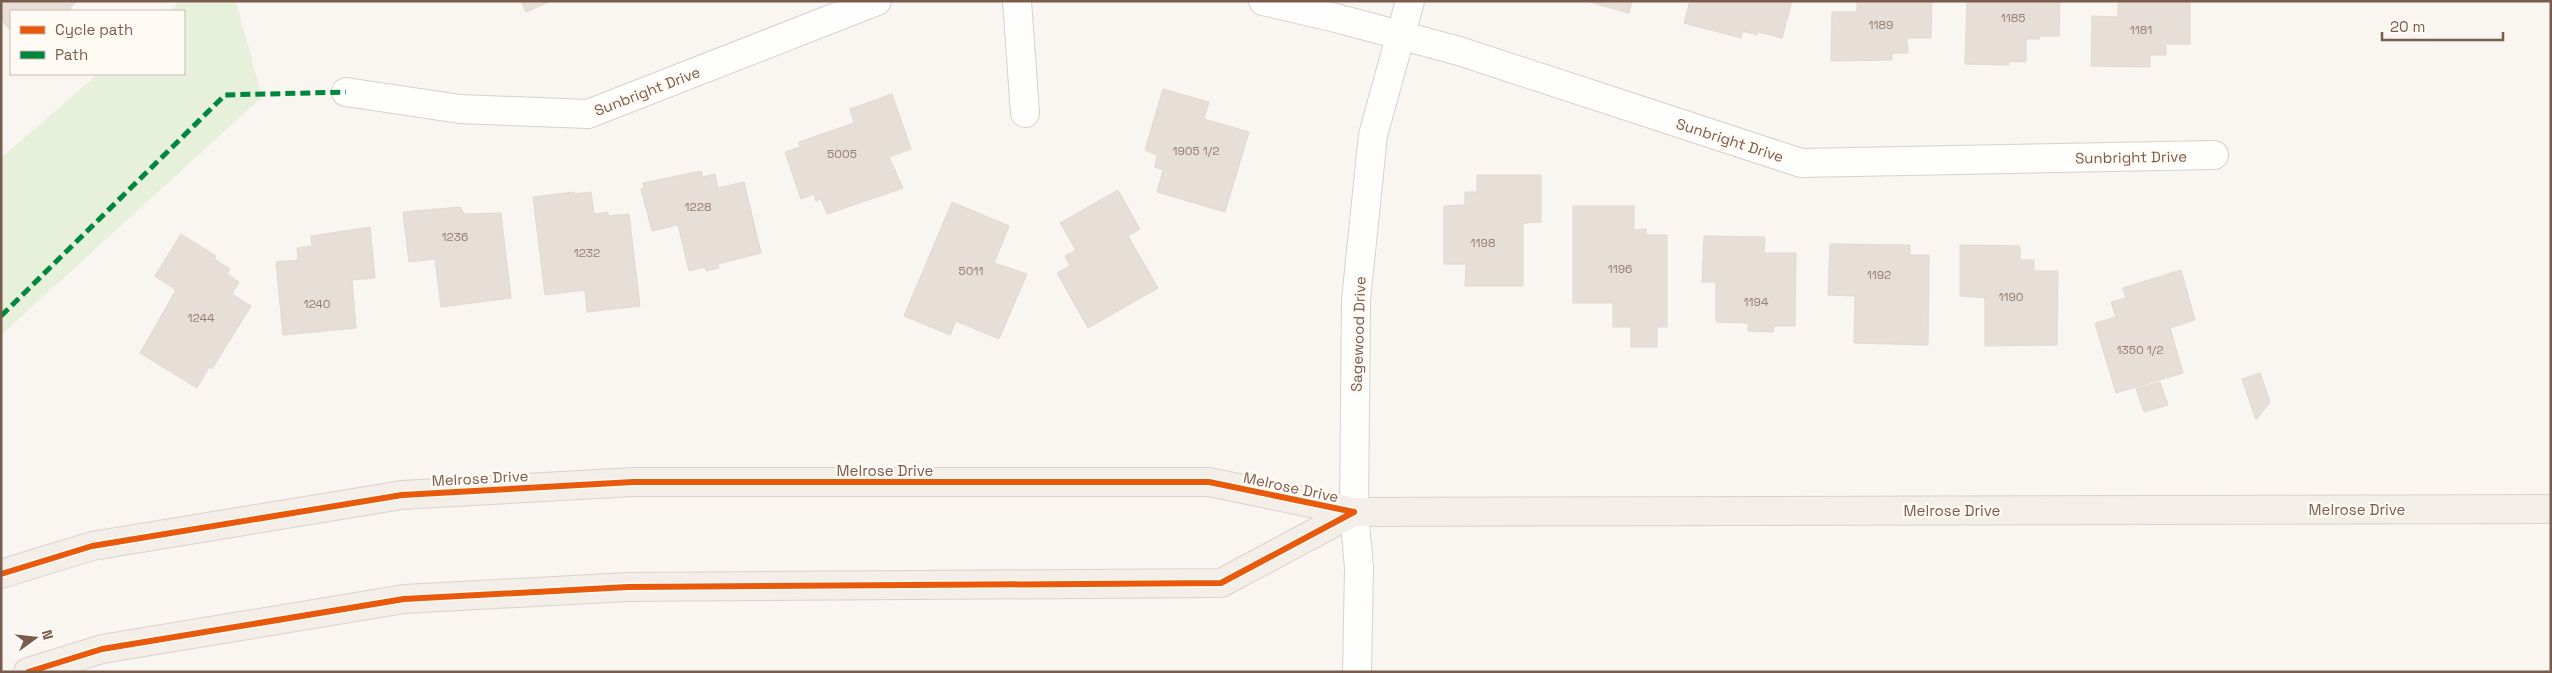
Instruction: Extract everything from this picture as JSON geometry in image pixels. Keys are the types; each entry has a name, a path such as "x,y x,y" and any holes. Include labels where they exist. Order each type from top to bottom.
{"main road":[{"name":"Melrose Drive","path":"1,574 92,546 402,495 633,482 1209,482 1354,512 2551,509"},
{"name":"Melrose Drive","path":"28,672 102,649 404,599 628,587 1220,582 1354,512"}],"street":[{"name":"Sunbright Drive","path":"346,92 460,109 588,114 877,1"},
{"path":"1017,1 1025,113"},
{"name":"Sunbright Drive","path":"1263,1 1460,51 1801,163 2214,155"},
{"name":"Sagewood Drive","path":"1357,672 1359,568 1354,512 1356,300 1373,135 1410,1"}],"green space":[{"path":"180,1 236,1 262,97 1,335 1,158 97,75 185,75 185,10 170,10"}],"building":[{"path":"1,1 77,1 70,8 72,10 10,10 10,30 1,20"},
{"path":"521,1 551,1 526,12"},
{"path":"1586,1 1632,1 1629,13"},
{"path":"1690,1 1792,1 1782,38 1758,32 1757,35 1743,31 1741,38 1684,23"},
{"path":"1857,1 1932,1 1931,38 1907,38 1908,53 1892,53 1892,60 1831,61 1832,12 1857,12"},
{"path":"1967,1 2060,1 2059,36 2040,36 2039,39 2026,39 2026,62 2009,61 2009,65 1965,64"},
{"path":"2118,1 2190,1 2190,44 2166,44 2166,55 2150,55 2150,67 2091,66 2092,16 2118,17"},
{"path":"1163,89 1209,102 1204,119 1249,132 1225,212 1157,192 1163,170 1155,167 1157,155 1145,150"},
{"path":"892,94 911,149 889,157 903,188 827,214 821,199 816,201 814,194 801,199 785,152 800,147 799,142 854,123 850,109"},
{"path":"701,171 703,177 715,174 718,188 744,182 761,253 718,264 719,268 706,271 705,267 689,271 678,225 652,231 641,189 644,188 643,183"},
{"path":"1477,175 1541,175 1541,222 1523,223 1523,286 1465,286 1466,264 1444,264 1444,206 1465,205 1465,192 1477,192"},
{"path":"1118,190 1140,229 1128,236 1158,288 1088,328 1057,273 1070,266 1065,256 1076,250 1060,223"},
{"path":"574,192 574,194 591,192 594,214 608,212 608,216 629,214 640,306 587,312 585,290 545,295 533,197"},
{"path":"952,202 1009,226 994,263 1027,274 999,339 956,321 950,335 904,316"},
{"path":"1573,206 1634,206 1634,230 1646,229 1646,235 1667,235 1667,327 1657,327 1657,347 1631,347 1631,327 1613,327 1613,303 1573,303"},
{"path":"460,207 464,214 501,213 511,298 441,307 435,259 409,262 403,212"},
{"path":"370,227 375,278 352,280 356,328 283,335 276,262 298,260 297,248 312,246 311,236"},
{"path":"181,234 216,256 214,259 230,269 227,274 239,282 232,294 251,306 212,369 209,367 197,388 140,353 176,290 155,276"},
{"path":"1704,236 1765,237 1764,253 1796,253 1795,326 1774,326 1773,332 1748,331 1748,323 1716,322 1716,282 1702,282"},
{"path":"1830,244 1910,245 1910,255 1929,255 1928,345 1854,343 1855,296 1828,295"},
{"path":"1960,245 2020,246 2020,260 2034,260 2034,271 2058,271 2057,345 1985,346 1985,298 1960,296"},
{"path":"2181,270 2195,320 2170,328 2183,373 2116,393 2095,323 2116,317 2111,302 2126,298 2123,288"},
{"path":"2260,373 2270,402 2256,420 2242,379"},
{"path":"2160,382 2168,405 2144,412 2136,389"}],"marked path":[{"path":"1,316 225,95 346,92"}],"cycle path":[{"path":"1,574 92,546 402,495 633,482 1209,482 1354,512"},
{"path":"28,672 102,649 404,599 628,587 1221,583 1354,512"}]}
